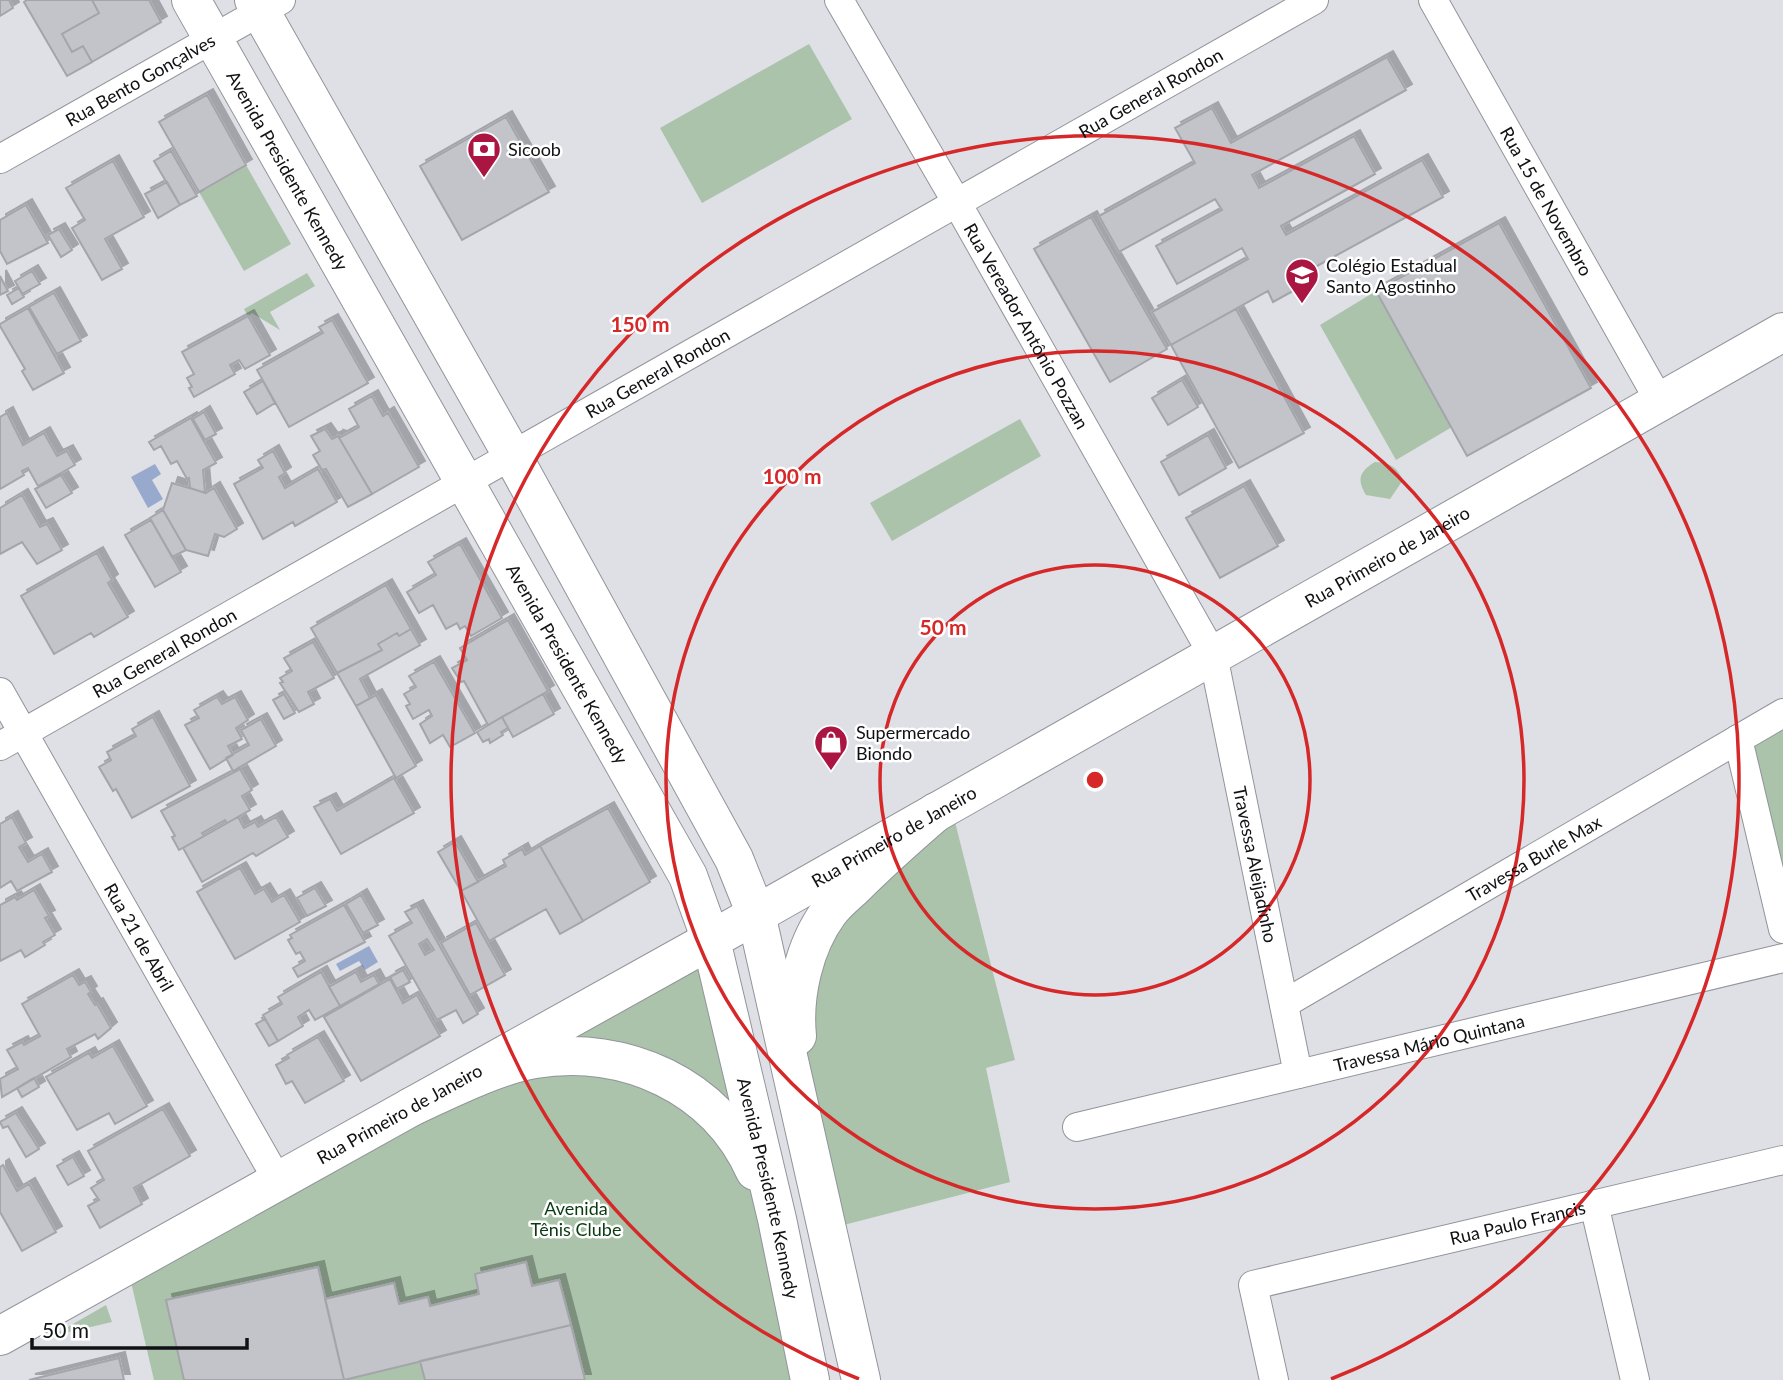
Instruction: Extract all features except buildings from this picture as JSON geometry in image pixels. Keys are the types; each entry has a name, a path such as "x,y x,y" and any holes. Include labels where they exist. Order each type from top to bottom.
{"main road":[{"name":"Avenida Presidente Kennedy","path":"191,0 688,876 711,940 777,1219 810,1380"},
{"path":"265,4 734,859 756,914 862,1380"},
{"name":"Rua Primeiro de Janeiro","path":"0,1336 711,940 1783,332"},
{"path":"815,1177 796,1028 804,965 813,940 829,912 884,857 936,812"},
{"path":"411,1108 480,1077 534,1059 586,1056 627,1062 677,1082 720,1117 750,1160 777,1219"}],"street":[{"name":"Rua Vereador Antônio Pozzan","path":"839,0 1213,655"},
{"name":"Rua General Rondon","path":"12,739 1314,0"},
{"name":"Rua 15 de Novembro","path":"1433,0 1660,402"},
{"name":"Rua Bento Gonçalves","path":"0,159 213,39 265,4"},
{"name":"Travessa Aleijadinho","path":"1213,655 1298,1074"},
{"name":"Rua 21 de Abril","path":"0,692 12,739 278,1181"},
{"name":"Travessa Burle Max","path":"1284,1004 1783,713"},
{"path":"1738,739 1783,929"},
{"name":"Travessa Mário Quintana","path":"1077,1127 1783,958"},
{"name":"Rua Paulo Francis","path":"1274,1380 1253,1285 1783,1160"},
{"path":"1594,1204 1635,1380"}],"green space":[{"path":"809,44 852,119 702,203 660,128"},
{"path":"246,165 291,244 244,271 199,192"},
{"path":"307,273 315,286 270,312 280,330 252,313 248,316 244,309"},
{"path":"1376,291 1452,427 1396,460 1320,325"},
{"path":"1020,419 1041,456 892,541 870,503"},
{"path":"1375,462 1392,466 1403,480 1390,499 1366,495 1363,489 1361,476"},
{"path":"1783,713 1783,929 1738,739"},
{"path":"953,814 1015,1060 986,1068 1010,1182 836,1227 817,1141 805,1028 822,948 843,915"},
{"path":"703,953 747,1136 706,1093 537,1046"},
{"name":"Avenida Tênis Clube","path":"627,1062 750,1160 810,1380 154,1380 127,1265 480,1077"},
{"path":"106,1305 112,1322 52,1336"}],"water":[{"path":"155,464 161,474 152,480 163,499 148,508 131,477"},
{"path":"369,946 378,962 365,970 359,961 340,971 336,964"}],"place":[{"name":"Sicoob","path":"484,179"},
{"name":"Colégio Estadual Santo Agostinho","path":"1302,305"},
{"name":"Supermercado Biondo","path":"831,772"}]}
